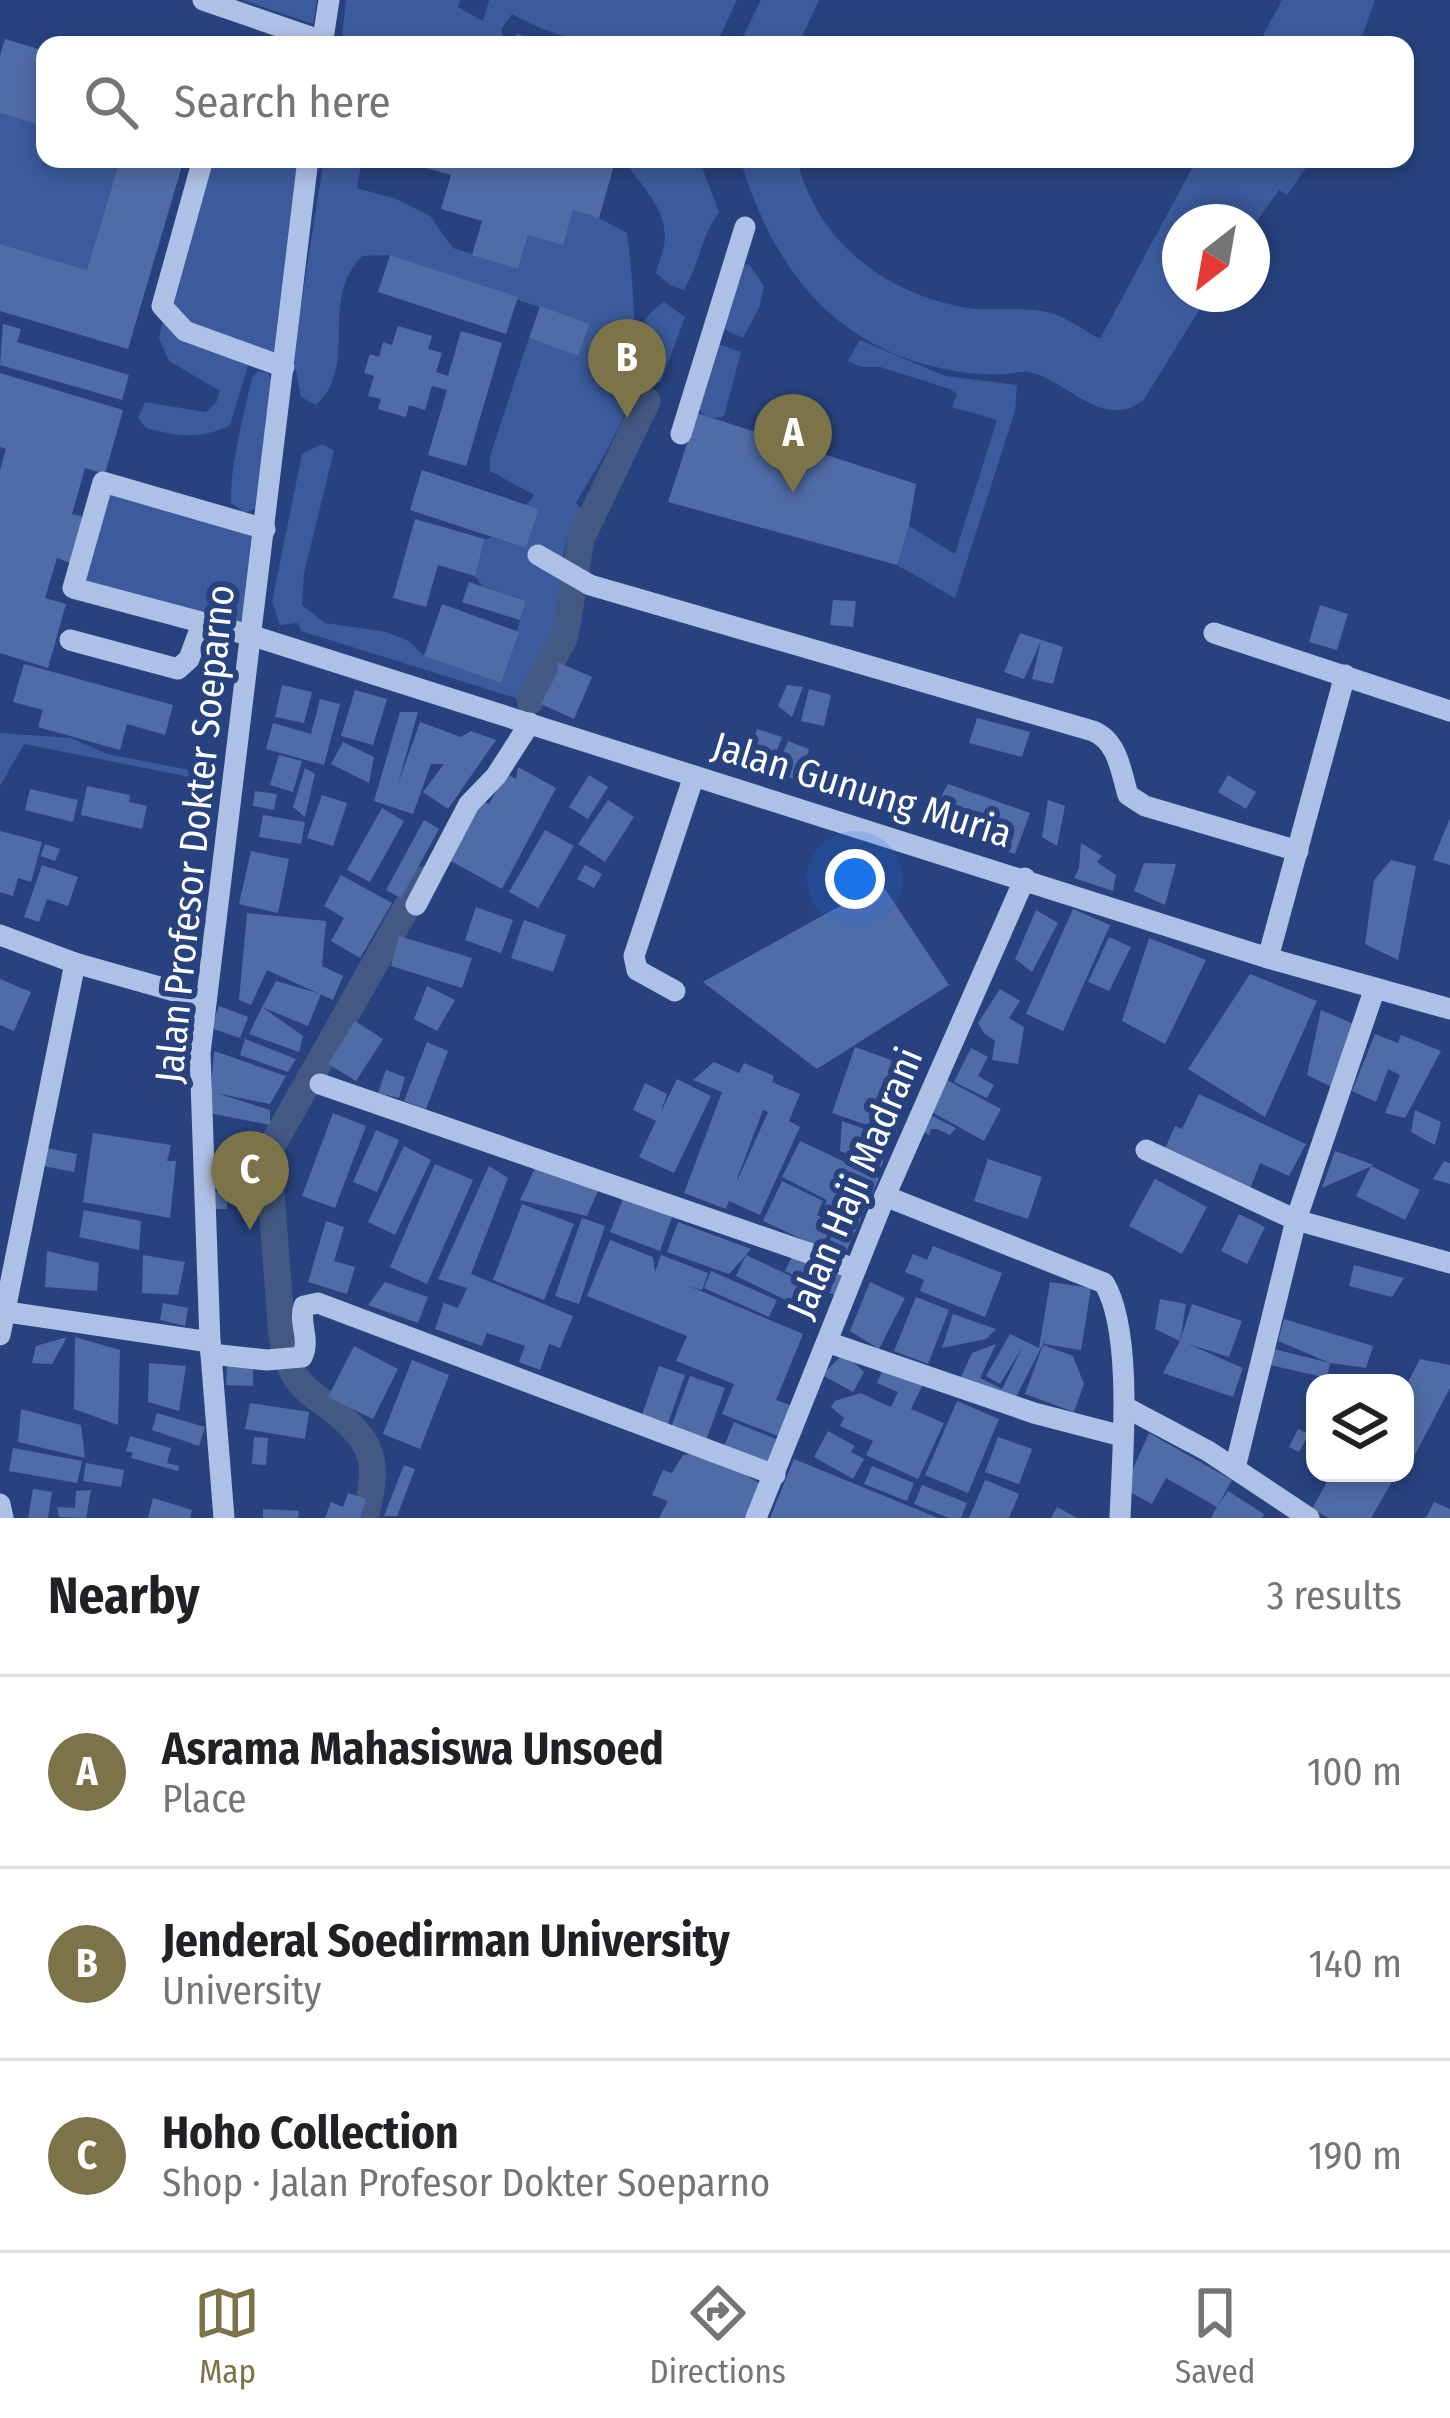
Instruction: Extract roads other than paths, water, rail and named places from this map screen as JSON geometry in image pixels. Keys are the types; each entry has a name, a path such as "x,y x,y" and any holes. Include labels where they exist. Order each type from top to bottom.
{"street":[{"path":"203,0 303,36"},
{"path":"323,36 328,0"},
{"path":"200,168 162,306 184,331 284,367"},
{"name":"Jalan Profesor Dokter Soeparno","path":"224,1518 210,1348 200,1053 307,168"},
{"path":"681,434 745,227"},
{"name":"Jalan Gunung Muria","path":"265,529 107,482 100,485 73,588 253,636 1268,958 1450,1010"},
{"path":"538,555 590,585 1093,730 1104,735 1114,750 1128,795 1145,806 1298,851"},
{"path":"70,640 178,668 189,659 202,624"},
{"path":"1214,633 1450,711"},
{"path":"1268,958 1345,675"},
{"path":"416,905 469,805 496,776 530,723"},
{"path":"675,991 637,970 634,956 694,776"},
{"name":"Jalan Haji Madrani","path":"756,1518 885,1196 1025,878"},
{"path":"0,934 75,963 206,1000"},
{"path":"75,963 2,1320 267,1360 293,1359 302,1357 307,1348 301,1316 304,1306 318,1303 775,1475"},
{"path":"1235,1468 1297,1220 1375,988"},
{"path":"320,1084 855,1269"},
{"path":"1146,1150 1297,1220 1450,1263"},
{"path":"885,1196 1104,1283 1114,1299 1125,1407 1120,1518"},
{"path":"826,1342 1034,1413 1122,1436"},
{"path":"1125,1407 1235,1468 1310,1518"},
{"path":"0,1504 4,1518"}],"waterway":[{"path":"530,701 565,636 581,539 647,401"},
{"path":"365,1518 372,1481 370,1454 355,1430 301,1384 286,1353 268,1153 422,880"}],"place":[{"name":"Jenderal Soedirman University","path":"627,418"},
{"name":"Asrama Mahasiswa Unsoed","path":"793,493"},
{"name":"Hoho Collection","path":"250,1230"}]}
